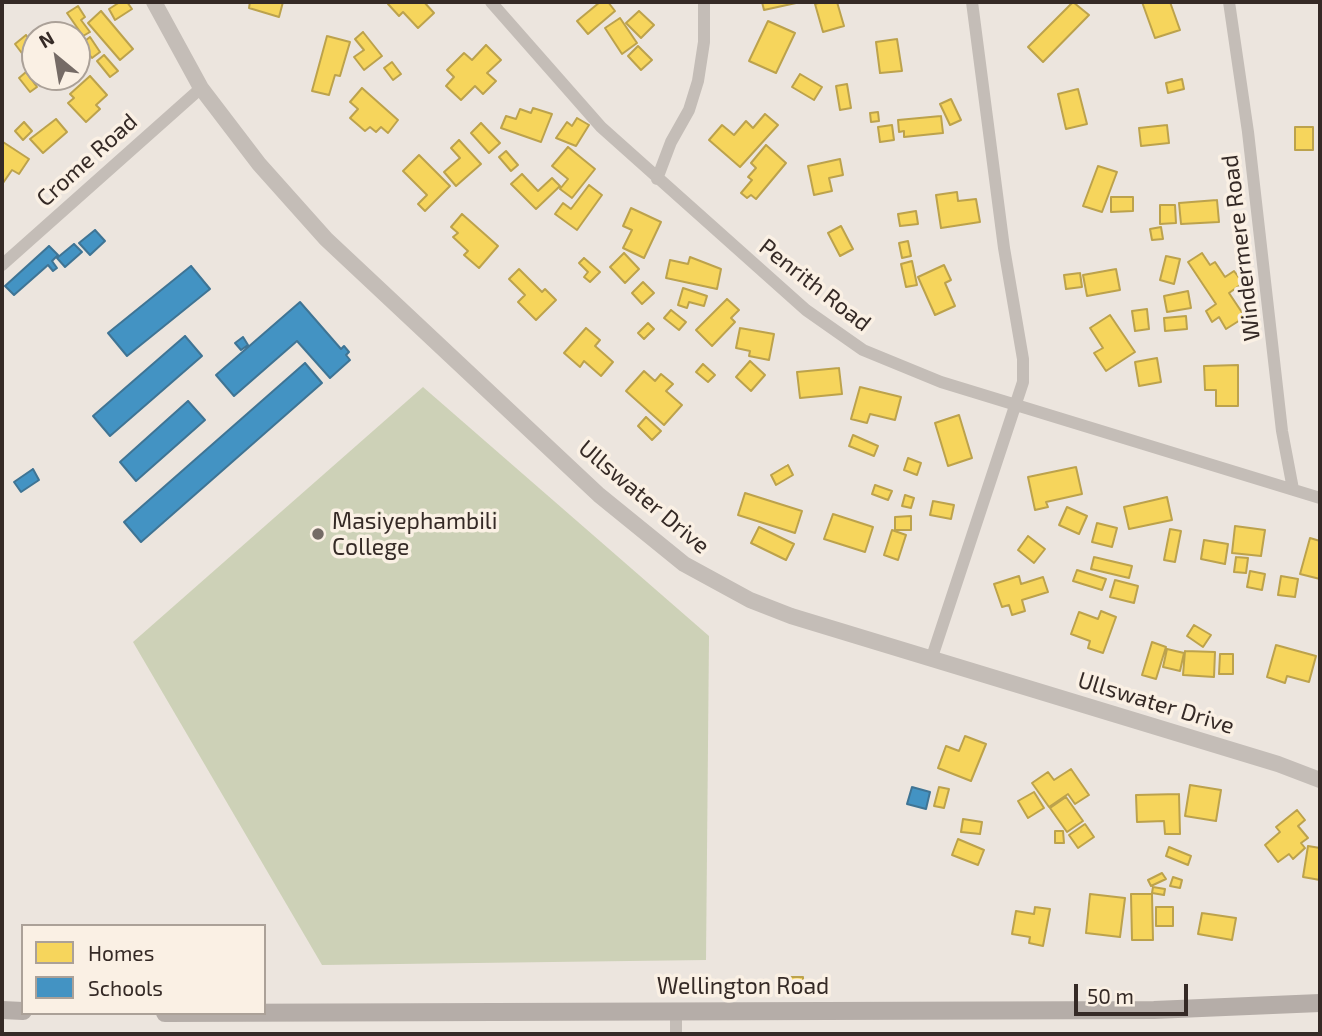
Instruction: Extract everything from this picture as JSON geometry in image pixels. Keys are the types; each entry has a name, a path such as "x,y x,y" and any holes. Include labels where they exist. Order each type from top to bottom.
{"main road":[{"name":"Wellington Road","path":"266,1012 1154,1010 1320,1003"},
{"path":"2,1010 21,1011"}],"street":[{"name":"Ullswater Drive","path":"154,2 201,88 259,164 326,239 599,495 684,564 750,600 931,660 1278,764 1320,780"},
{"name":"Penrith Road","path":"491,2 601,127 806,310 863,350 941,383 1320,498"},
{"path":"657,179 671,142 689,110 698,81 704,42 704,2"},
{"path":"931,660 1023,382 1023,359 1004,248 972,2"},
{"name":"Windermere Road","path":"1229,2 1248,132 1282,431 1293,489"},
{"name":"Crome Road","path":"2,265 201,88"},
{"path":"676,1010 676,1034"}],"green space":[{"path":"423,387 709,636 706,960 322,965 133,642"}],"building: Homes":[{"path":"120,2 127,2 132,9 115,20 109,9"},
{"path":"250,2 283,2 279,17 249,8"},
{"path":"424,2 434,13 418,28 403,12 399,16 388,4"},
{"path":"600,2 608,2 615,11 588,34 577,21"},
{"path":"762,2 796,2 796,3 764,10"},
{"path":"837,2 844,26 823,32 815,4"},
{"path":"1073,2 1089,15 1043,62 1028,47"},
{"path":"1142,2 1170,2 1180,30 1155,38"},
{"path":"78,6 85,17 82,21 73,21 67,13"},
{"path":"101,11 133,49 120,60 91,26 90,21"},
{"path":"639,11 654,25 641,38 626,23"},
{"path":"620,18 637,43 622,54 605,28"},
{"path":"768,21 795,33 776,73 749,61"},
{"path":"363,32 382,56 364,70 354,57 364,50 355,39"},
{"path":"327,36 350,42 340,76 335,75 329,95 312,91"},
{"path":"91,38 100,52 91,57"},
{"path":"21,39 21,52 15,44"},
{"path":"897,39 902,71 880,73 876,42"},
{"path":"486,45 501,60 487,73 496,81 483,94 475,86 461,100 446,86 454,77 447,70 464,53 472,60"},
{"path":"638,46 652,60 641,70 628,56"},
{"path":"104,55 118,71 110,77 97,61"},
{"path":"392,62 401,74 393,80 384,68"},
{"path":"800,74 822,87 814,100 792,87"},
{"path":"91,77 107,95 96,105 100,109 86,122 68,103 74,98 70,94 73,91 91,91"},
{"path":"1182,79 1184,89 1168,93 1166,83"},
{"path":"847,84 851,108 840,110 836,86"},
{"path":"362,88 398,120 388,133 381,127 376,132 370,127 365,131 350,118 358,109 350,102"},
{"path":"1078,89 1087,124 1066,129 1058,94"},
{"path":"951,99 961,120 950,125 940,104"},
{"path":"533,108 552,114 541,142 501,128 506,116 516,119 520,109 531,113"},
{"path":"878,112 879,121 871,122 870,113"},
{"path":"765,114 778,125 740,167 709,140 722,125 734,135 746,121 753,128"},
{"path":"941,116 943,133 904,137 904,131 899,132 898,120"},
{"path":"577,118 589,125 576,146 556,138 567,122 572,126"},
{"path":"56,119 67,132 43,153 30,139"},
{"path":"24,122 32,131 23,140 15,131"},
{"path":"481,123 500,143 489,153 471,133"},
{"path":"892,125 894,140 880,142 878,127"},
{"path":"1167,125 1169,143 1141,146 1139,128"},
{"path":"1295,127 1313,127 1313,150 1295,150"},
{"path":"459,140 481,164 456,186 444,172 460,158 451,148"},
{"path":"3,142 29,159 19,174 12,170 3,183"},
{"path":"766,145 786,163 756,199 751,195 747,198 741,193 752,180 748,177 756,168 751,163"},
{"path":"568,147 595,169 572,198 560,189 568,179 552,166"},
{"path":"506,151 518,165 511,171 499,157"},
{"path":"419,155 450,186 425,211 418,204 427,195 403,171"},
{"path":"840,159 843,175 829,178 832,191 814,195 808,166"},
{"path":"1098,166 1117,172 1102,212 1083,206"},
{"path":"522,174 538,191 552,178 560,186 536,209 511,184"},
{"path":"589,185 602,195 577,230 555,214 563,203 571,209"},
{"path":"957,192 958,201 976,199 980,222 941,228 936,195"},
{"path":"1111,197 1133,197 1133,211 1111,212"},
{"path":"1217,200 1219,222 1181,224 1179,203"},
{"path":"1160,205 1175,205 1176,223 1160,224"},
{"path":"631,208 661,222 644,258 623,248 632,230 623,226"},
{"path":"916,211 918,224 900,226 898,214"},
{"path":"462,214 498,246 479,268 464,255 468,251 453,237 458,233 451,227"},
{"path":"841,226 853,249 840,256 828,233"},
{"path":"1161,227 1163,239 1152,240 1150,229"},
{"path":"908,241 911,256 902,258 899,243"},
{"path":"624,253 639,269 625,283 610,267"},
{"path":"1202,253 1210,265 1215,262 1225,277 1234,271 1243,283 1229,293 1245,317 1226,329 1219,317 1212,322 1206,311 1216,304 1188,262"},
{"path":"1166,256 1180,259 1174,284 1160,280"},
{"path":"690,257 721,269 717,289 666,278 670,260 688,264"},
{"path":"584,258 600,272 590,282 584,277 588,272 579,263"},
{"path":"912,261 917,285 906,287 901,264"},
{"path":"944,265 951,280 945,283 955,306 935,315 918,277"},
{"path":"519,269 542,292 545,289 556,300 536,320 518,302 525,295 509,279"},
{"path":"1116,269 1120,290 1087,296 1083,275"},
{"path":"1080,273 1082,287 1066,289 1064,275"},
{"path":"643,282 654,293 642,304 632,293"},
{"path":"683,288 707,296 704,306 689,302 687,308 678,305"},
{"path":"1188,291 1191,308 1167,312 1164,296"},
{"path":"727,299 739,310 731,318 735,322 712,346 696,330"},
{"path":"1147,309 1149,329 1135,331 1132,311"},
{"path":"671,310 686,322 679,330 664,318"},
{"path":"1110,315 1135,352 1106,371 1094,353 1103,348 1090,328"},
{"path":"1186,316 1187,329 1165,331 1164,318"},
{"path":"648,323 654,329 644,339 638,333"},
{"path":"586,328 600,340 595,346 613,362 601,376 584,361 580,367 564,353"},
{"path":"740,328 774,334 769,360 749,356 750,351 736,348"},
{"path":"1157,358 1161,382 1139,386 1135,362"},
{"path":"750,361 765,375 751,391 736,377"},
{"path":"703,364 715,375 708,382 696,372"},
{"path":"1238,365 1238,406 1216,406 1216,390 1205,390 1204,366"},
{"path":"839,368 842,394 800,398 797,372"},
{"path":"644,371 655,381 661,374 673,384 666,391 682,405 664,425 626,391"},
{"path":"860,387 901,397 895,420 870,414 867,423 851,419"},
{"path":"959,415 972,458 948,466 935,423"},
{"path":"646,417 661,431 652,440 638,426"},
{"path":"853,435 878,446 874,456 849,446"},
{"path":"908,458 921,463 917,475 904,470"},
{"path":"788,465 793,475 776,485 771,475"},
{"path":"1076,467 1082,494 1046,502 1048,507 1035,510 1028,477"},
{"path":"875,485 892,491 888,500 872,494"},
{"path":"745,493 802,511 795,533 738,515"},
{"path":"905,495 914,498 911,508 902,506"},
{"path":"1167,497 1172,520 1129,529 1124,507"},
{"path":"933,501 954,505 951,519 930,515"},
{"path":"1067,507 1087,516 1079,534 1059,525"},
{"path":"833,514 873,527 865,552 824,539"},
{"path":"911,516 911,530 895,530 895,517"},
{"path":"1097,523 1117,528 1112,547 1092,542"},
{"path":"1235,526 1265,530 1261,556 1232,553"},
{"path":"759,527 794,544 786,560 751,543"},
{"path":"1170,529 1181,531 1175,562 1164,560"},
{"path":"892,530 906,535 898,560 884,555"},
{"path":"1028,536 1045,549 1034,563 1018,550"},
{"path":"1310,538 1320,541 1320,579 1300,574"},
{"path":"1204,540 1228,544 1225,564 1201,559"},
{"path":"1094,557 1132,566 1129,578 1091,569"},
{"path":"1236,557 1248,558 1246,573 1234,572"},
{"path":"1077,570 1106,579 1102,590 1073,581"},
{"path":"1250,571 1265,574 1262,590 1247,587"},
{"path":"1019,576 1021,584 1043,577 1048,592 1022,600 1025,611 1012,615 1009,605 1002,607 994,584"},
{"path":"1281,576 1298,579 1295,597 1278,595"},
{"path":"1115,580 1138,586 1134,603 1110,597"},
{"path":"1101,611 1116,617 1103,653 1088,648 1090,641 1071,634 1079,612 1098,619"},
{"path":"1194,625 1211,635 1203,647 1187,636"},
{"path":"1152,642 1166,647 1156,679 1142,675"},
{"path":"1276,645 1316,656 1309,682 1287,676 1285,683 1267,677"},
{"path":"1167,649 1184,653 1180,671 1163,667"},
{"path":"1185,651 1215,652 1214,677 1183,675"},
{"path":"1220,654 1233,654 1233,674 1219,674"},
{"path":"965,736 986,744 971,781 938,768 946,746 959,751"},
{"path":"1071,769 1089,795 1075,804 1068,794 1049,807 1032,783 1048,772 1054,780"},
{"path":"1190,785 1221,790 1216,821 1185,816"},
{"path":"939,787 949,789 944,808 934,806"},
{"path":"1034,792 1044,808 1028,818 1018,801"},
{"path":"1179,794 1180,834 1165,834 1164,821 1137,822 1136,795"},
{"path":"1066,797 1083,821 1067,832 1050,808"},
{"path":"1297,810 1305,820 1298,826 1308,838 1301,843 1305,848 1293,859 1289,854 1278,862 1265,845 1280,832 1276,827"},
{"path":"963,819 982,822 980,834 961,832"},
{"path":"1085,824 1094,837 1078,848 1069,835"},
{"path":"1055,831 1063,831 1064,843 1055,843"},
{"path":"958,839 984,850 978,865 952,855"},
{"path":"1308,846 1320,848 1320,880 1303,877"},
{"path":"1169,847 1191,856 1188,865 1166,856"},
{"path":"1162,873 1166,879 1151,886 1148,880"},
{"path":"1173,877 1182,880 1180,888 1170,886"},
{"path":"1153,887 1165,889 1164,895 1152,893"},
{"path":"1090,894 1125,898 1120,937 1086,933"},
{"path":"1131,894 1152,894 1153,940 1132,940"},
{"path":"1035,907 1050,909 1043,946 1029,943 1030,937 1012,934 1016,911 1034,914"},
{"path":"1156,907 1173,907 1173,926 1156,926"},
{"path":"1202,913 1236,918 1232,940 1198,934"},
{"path":"776,977 803,977 803,989 776,989"}],"building: Schools":[{"path":"95,230 105,241 90,255 79,243"},
{"path":"74,244 82,252 65,267 57,258"},
{"path":"49,246 58,255 52,261 57,268 53,271 48,265 14,295 5,286"},
{"path":"191,266 210,289 127,356 108,333"},
{"path":"300,302 341,349 344,346 349,352 346,355 350,360 330,378 297,341 234,396 216,375"},
{"path":"185,336 202,356 110,436 93,416"},
{"path":"243,337 248,345 241,350 235,343"},
{"path":"305,363 322,383 141,542 124,522"},
{"path":"188,401 205,420 136,481 120,462"},
{"path":"33,469 39,480 21,492 14,482"},
{"path":"912,787 930,792 926,809 907,804"}],"place":[{"name":"Masiyephambili College","path":"318,534"}]}
